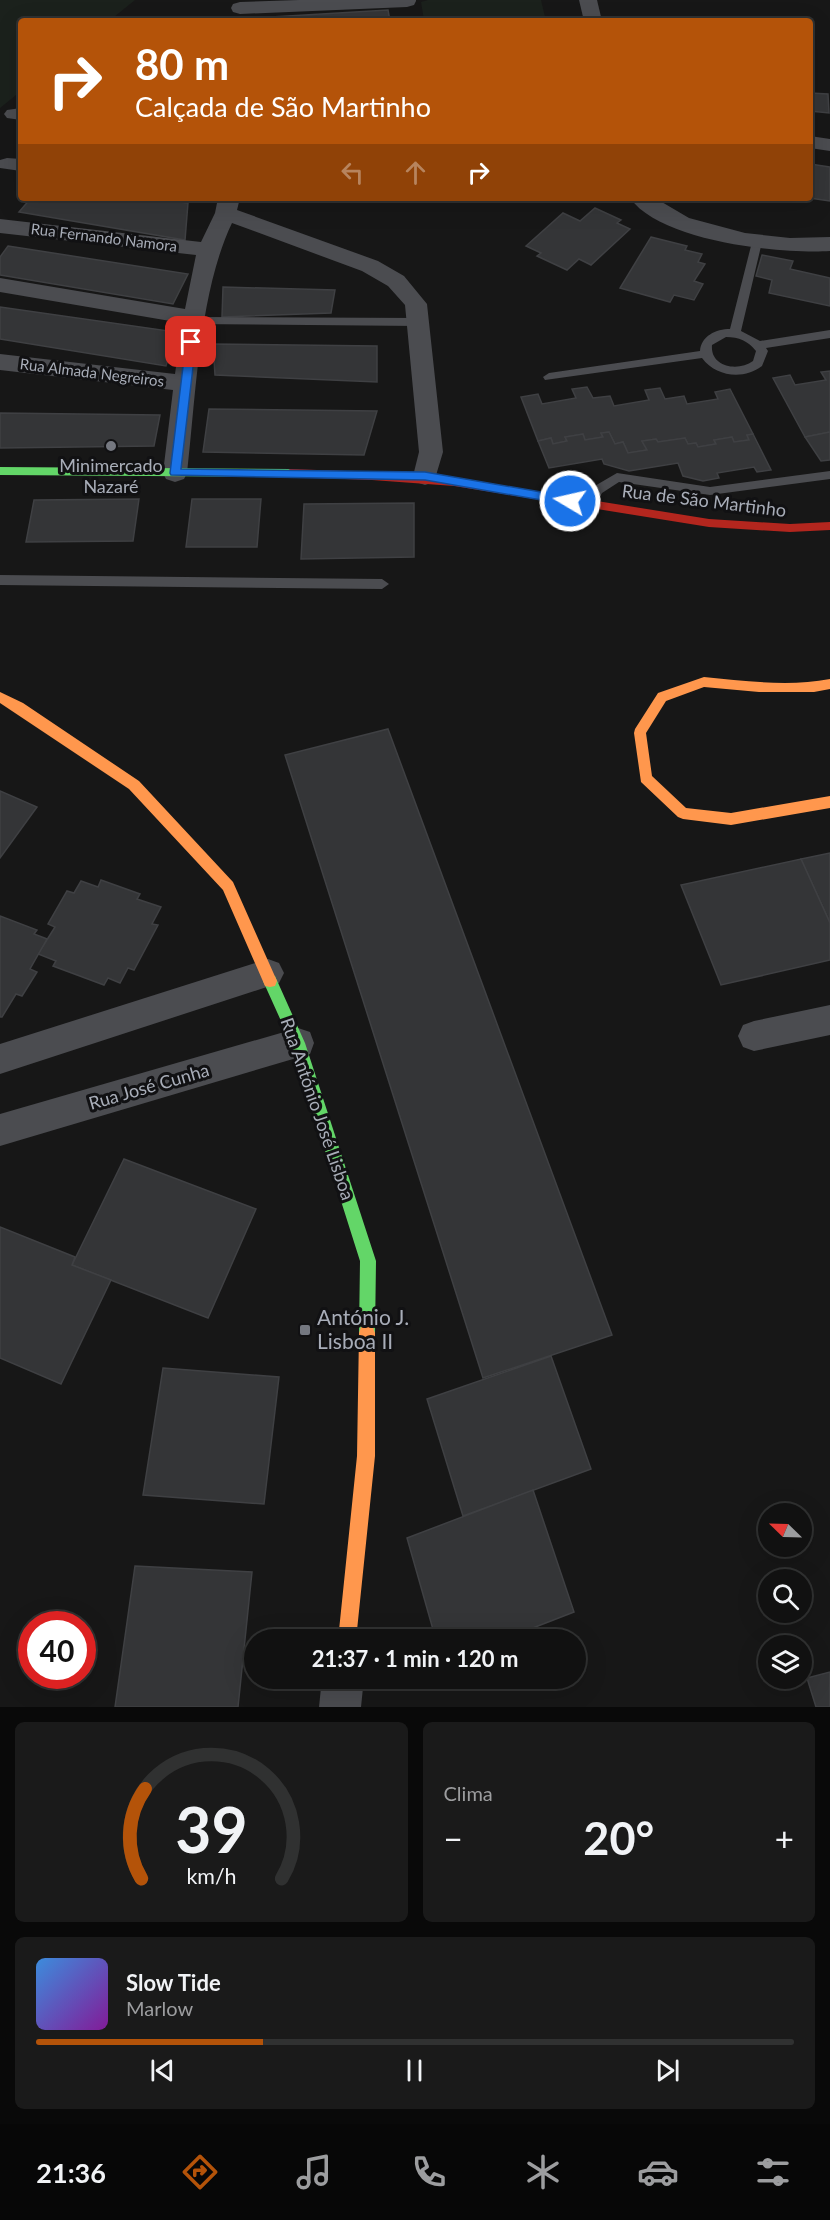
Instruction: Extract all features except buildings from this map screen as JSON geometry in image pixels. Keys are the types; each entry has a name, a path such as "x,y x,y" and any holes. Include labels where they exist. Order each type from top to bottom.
{"street":[{"path":"588,0 592,18"},
{"path":"240,8 407,1 410,18"},
{"path":"813,142 830,145"},
{"path":"645,201 664,214 706,230 757,242 813,246 830,244"},
{"path":"175,473 194,320 208,250 227,206 370,266 396,281 416,304 430,452 425,476"},
{"name":"Rua Fernando Namora","path":"0,226 208,250"},
{"path":"0,285 194,320"},
{"name":"Rua Almada Negreiros","path":"0,362 165,382 185,382"},
{"name":"Rua de São Martinho","path":"0,471 425,476 685,520 795,530 830,526"},
{"path":"830,684 814,687 759,687 704,682 662,697 640,733 646,778 683,813 730,819 830,802"},
{"name":"Rua António José Lisboa","path":"0,697 19,707 134,785 228,886 298,1043 368,1261 366,1456 348,1629"},
{"path":"0,1059 268,973"},
{"path":"754,1036 830,1020"},
{"name":"Rua José Cunha","path":"0,1130 298,1043"},
{"path":"340,1707 342,1689"}],"lane":[{"path":"735,333 757,242"},
{"path":"194,320 419,322"},
{"path":"725,333 735,333 753,339 758,345 761,357 758,363 748,370 735,371 717,366 706,354 706,344 710,339 725,333"},
{"path":"758,345 830,334"},
{"path":"549,377 706,354"},
{"path":"590,504 597,490 617,477 710,490 746,488 830,476"},
{"path":"0,580 382,584"}],"shaded area":[{"path":"0,0 135,0 113,18 18,18 18,93 0,108"},
{"path":"428,0 541,0 545,18 424,18 421,2"}],"traffic: fast":[{"path":"0,471 290,473"},
{"path":"270,981 298,1043 368,1261 367,1333"}],"traffic: slow":[{"path":"830,684 814,687 759,687 704,682 662,697 640,733 646,778 683,813 731,819 830,802"},
{"path":"0,697 19,707 134,785 228,886 270,981"},
{"path":"348,1629 366,1456 367,1333"}],"traffic: jam":[{"path":"290,473 454,482 628,512 749,527 830,526"}],"place":[{"name":"Minimercado Nazaré","path":"111,446"},
{"name":"António J. Lisboa II","path":"305,1330"}],"route":[{"path":"191,342 175,473 425,476 570,501"}]}
